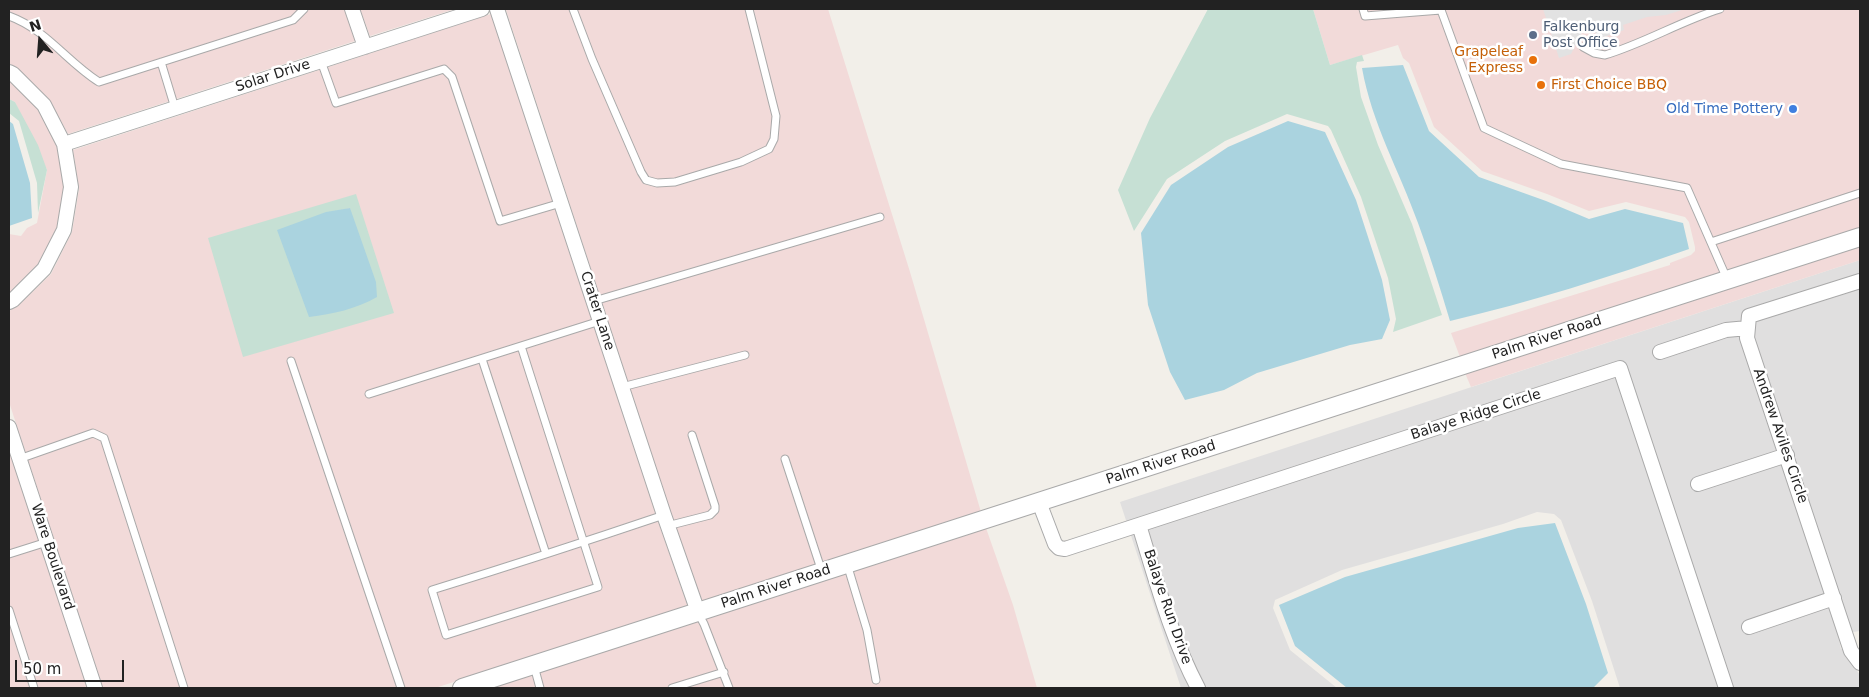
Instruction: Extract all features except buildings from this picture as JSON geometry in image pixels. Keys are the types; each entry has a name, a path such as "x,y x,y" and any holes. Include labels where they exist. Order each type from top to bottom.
{"street":[{"path":"352,9 365,46"},
{"name":"Solar Drive","path":"64,144 482,9"},
{"name":"Crater Lane","path":"498,9 666,521 698,612"},
{"path":"9,72 44,105 64,144 71,187 64,230 44,269 9,302"},
{"name":"Palm River Road","path":"462,688 1860,237"},
{"path":"1660,352 1726,330 1748,328 1749,316 1860,281"},
{"name":"Andrew Aviles Circle","path":"1748,328 1747,338 1834,598 1854,640 1851,650 1860,664"},
{"name":"Balaye Ridge Circle","path":"1039,502 1053,539 1059,548 1065,549 1620,368 1726,688"},
{"name":"Ware Boulevard","path":"9,427 95,688"},
{"path":"1698,484 1787,455"},
{"name":"Balaye Run Drive","path":"1139,525 1174,634 1188,670 1198,688"},
{"path":"1749,626 1834,598"}],"lane":[{"path":"9,16 43,34 87,74 99,82 294,20 304,9"},
{"path":"573,9 592,59 641,172 646,180 656,183 675,182 741,162 769,149 774,139 776,116 749,9"},
{"path":"1363,9 1365,16 1442,10 1484,128 1561,164 1687,188 1728,280"},
{"path":"1583,47 1599,55 1611,53 1684,24 1700,15 1720,9"},
{"path":"320,61 336,103 444,69 452,77 500,220 561,203"},
{"path":"162,62 175,108"},
{"path":"1711,242 1860,193"},
{"path":"594,301 880,217"},
{"path":"369,394 600,321"},
{"path":"521,346 584,541 598,587 446,635 432,590 584,541 666,521 710,515 715,510 715,506 692,435"},
{"path":"622,386 745,355"},
{"path":"482,359 546,554"},
{"path":"291,361 401,688"},
{"path":"19,459 93,433 104,438 184,688"},
{"path":"785,459 822,572"},
{"path":"9,554 47,542"},
{"path":"847,564 867,630 876,680"},
{"path":"9,610 34,688"},
{"path":"698,612 729,688"},
{"path":"533,665 540,688"},
{"path":"672,688 724,672"}],"shaded area":[{"path":"9,9 344,9 355,41 68,134 49,99 16,67 9,64"},
{"path":"360,9 455,9 370,36"},
{"path":"828,9 910,272 981,512 702,602 506,10"},
{"path":"1313,9 1860,9 1860,228 1460,357 1451,333 1670,265 1670,263 1691,255 1695,251 1695,247 1689,222 1685,217 1626,202 1589,211 1482,171 1434,127 1409,63 1403,58 1398,45 1330,65"},
{"path":"1543,9 1685,9 1666,15 1647,17 1623,25 1624,30 1598,39 1594,28 1582,32 1571,54 1559,58"},
{"path":"491,14 688,607 435,688 103,688 9,402 9,311 18,306 51,274 72,232 79,189 73,150"},
{"path":"9,81 39,110 57,146 64,186 57,227 38,264 9,293 9,234 21,236 27,228 37,223 47,170 15,102 9,99"},
{"path":"1860,246 1860,260 1471,387 1465,373"},
{"path":"1860,260 1860,631 1853,632 1852,630 1838,635 1841,649 1843,649 1860,675 1860,688 1620,688 1592,601 1561,520 1554,514 1537,512 1503,524 1342,570 1275,600 1273,608 1290,650 1337,688 1181,688 1120,502"},
{"path":"9,449 87,688 9,688"},
{"path":"986,528 1013,605 1037,688 489,688"}],"green space":[{"path":"1208,9 1313,9 1330,65 1362,55 1364,61 1357,62 1356,67 1361,97 1378,145 1412,224 1442,315 1393,332 1396,319 1388,278 1361,197 1331,130 1328,126 1287,114 1225,141 1167,179 1134,231 1118,190 1150,118"},
{"path":"9,99 15,102 38,145 47,170 38,213 37,183 19,121 9,113"},
{"path":"356,194 394,313 243,357 208,238","holes":["350,208 360,306 338,211"]}],"water":[{"path":"1403,65 1429,131 1479,177 1589,219 1625,209 1683,223 1689,249 1570,288 1450,321 1411,203 1372,108 1362,68"},
{"path":"9,121 13,124 30,183 32,218 9,226"},
{"path":"1288,121 1325,132 1356,200 1382,280 1390,320 1382,339 1350,345 1257,373 1224,390 1185,400 1170,372 1148,305 1141,233 1171,185 1228,147"},
{"path":"350,208 376,282 377,297 361,305 344,310 309,317 277,230 326,212"},
{"path":"1555,523 1586,604 1608,673 1593,688 1347,688 1295,646 1279,605 1345,577 1518,528"}],"place":[{"name":"Falkenburg Post Office","path":"1533,35"},
{"name":"Grapeleaf Express","path":"1533,60"},
{"name":"First Choice BBQ","path":"1541,85"},
{"name":"Old Time Pottery","path":"1793,109"}]}
